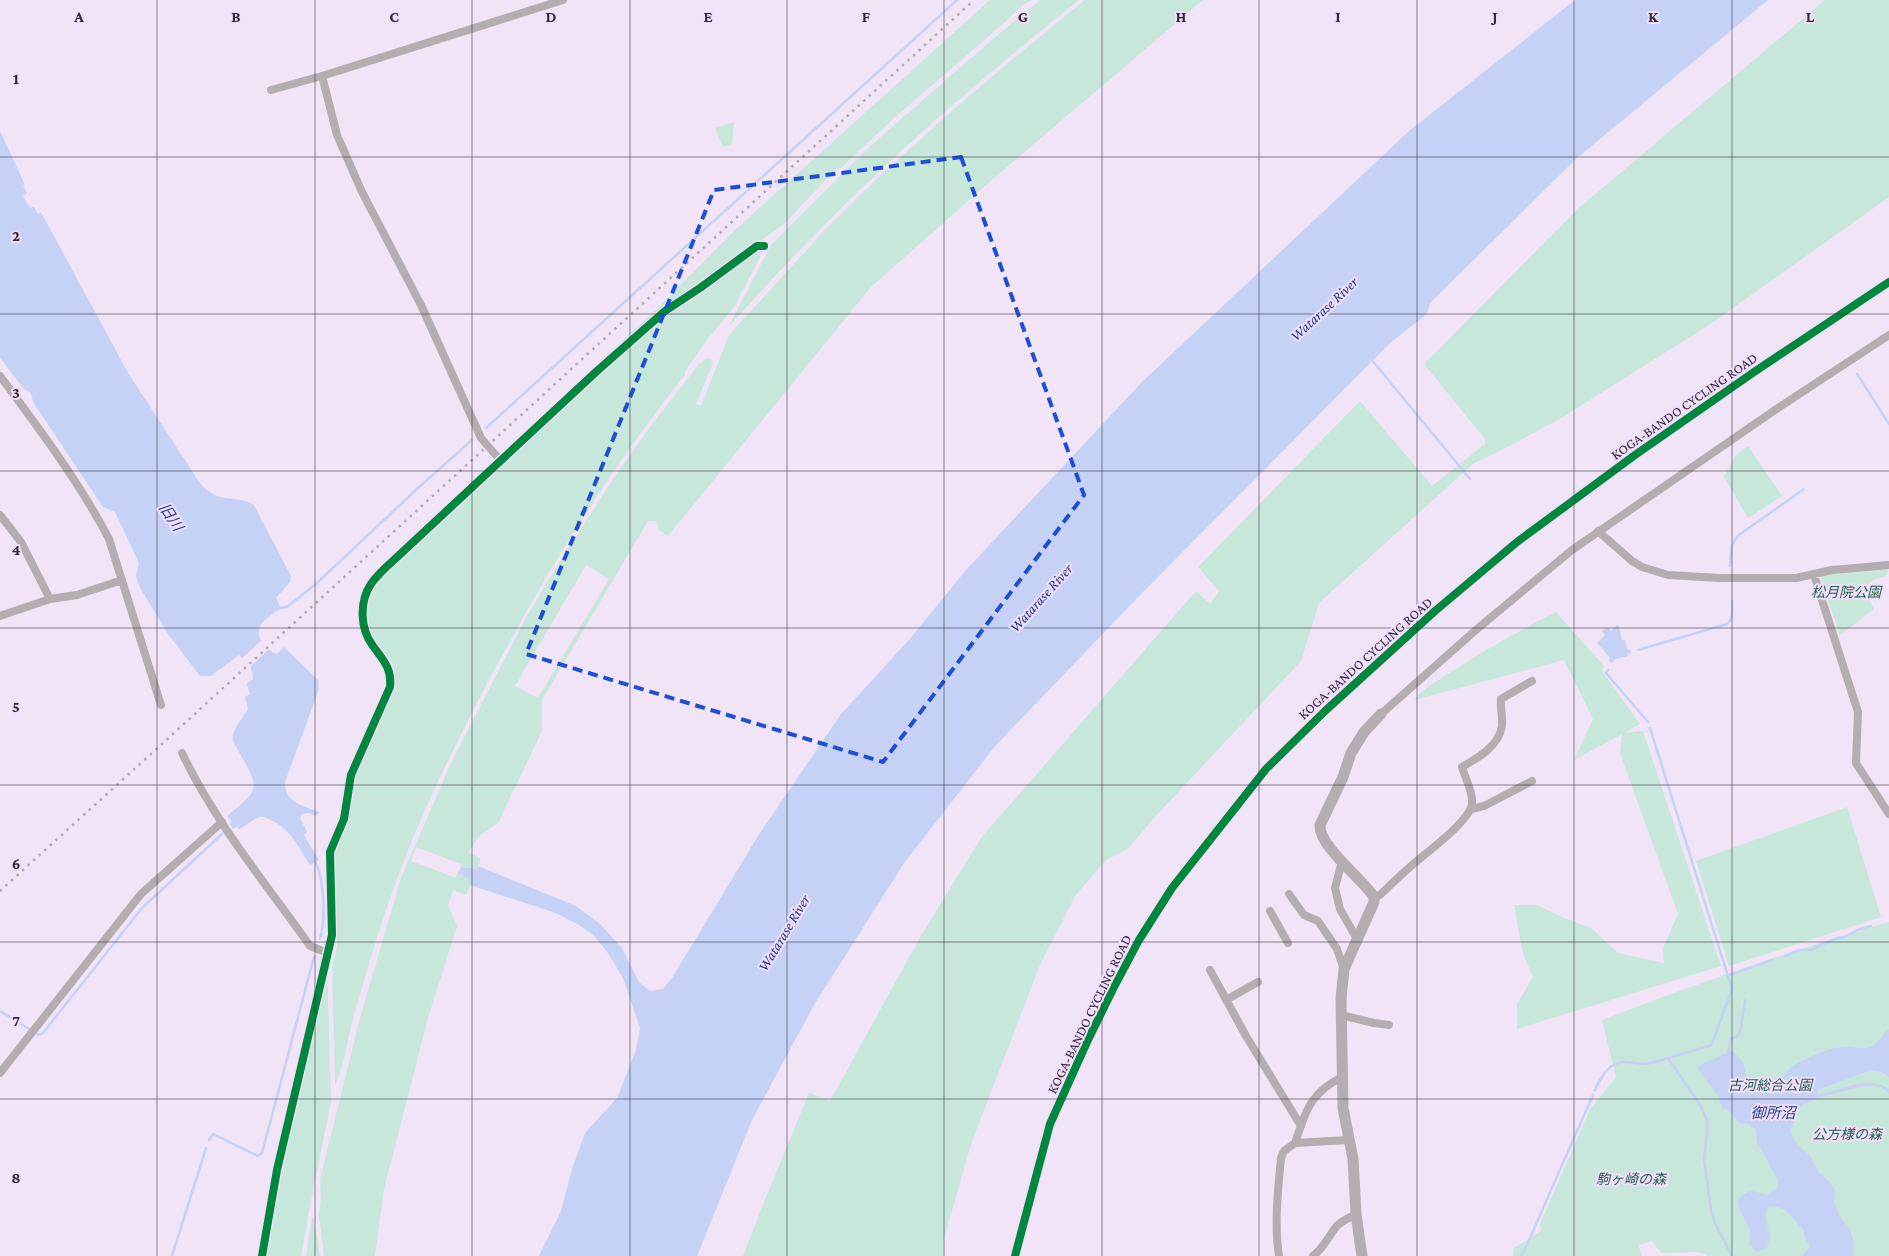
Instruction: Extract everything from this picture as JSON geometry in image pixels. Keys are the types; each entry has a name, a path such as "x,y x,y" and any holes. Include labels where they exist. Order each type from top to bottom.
{"street":[{"path":"271,90 322,76 563,0"},
{"path":"322,76 337,135 362,192 421,305 481,438 501,461"},
{"path":"262,1256 281,1153 332,935 330,852 344,819 351,775 388,694 391,679 388,666 371,644 364,627 362,608 367,591 394,559 665,310 700,288 757,246 764,246"},
{"path":"1362,1256 1356,1214 1353,1159 1343,1108 1342,983 1344,969 1374,902 1374,897 1322,836 1320,825 1343,777 1351,753 1364,732 1381,714 1477,629 1572,550 1775,410 1889,335"},
{"path":"0,376 96,516 112,546 161,705"},
{"path":"0,515 21,542 50,599"},
{"path":"1598,531 1632,561 1654,572 1668,575 1720,578 1796,578 1844,568 1889,565"},
{"path":"1814,575 1858,712 1856,763 1889,814"},
{"path":"0,616 50,599 77,595 122,580"},
{"path":"1374,897 1380,895 1416,861 1453,831 1471,809 1471,793 1462,766 1484,754 1500,732 1502,725 1501,699 1532,681"},
{"path":"182,753 196,781 222,822 310,946 328,953"},
{"path":"1471,809 1484,806 1532,781"},
{"path":"0,1073 141,894 222,822"},
{"path":"1342,861 1335,888 1340,909 1357,939"},
{"path":"1289,894 1304,915 1318,920 1337,949 1344,969"},
{"path":"1270,911 1288,944"},
{"path":"1210,970 1246,1036 1301,1126"},
{"path":"1226,1000 1258,982"},
{"path":"1341,1015 1389,1025"},
{"path":"1295,1143 1313,1098 1321,1090 1342,1077"},
{"path":"1279,1256 1277,1205 1281,1158 1284,1151 1295,1143 1350,1140"},
{"path":"1313,1256 1324,1245 1337,1226 1356,1214"}],"highlighted area":[{"path":"961,157 1084,495 883,762 526,654 714,190"}],"green space":[{"path":"990,0 1032,0 1024,4 893,119 841,168 836,169 785,223 709,278 603,362 597,364 660,306 735,230"},
{"path":"1040,0 1079,0 979,82 906,146 823,226 729,326 771,245 868,148"},
{"path":"1085,0 1203,0 994,178 871,287 668,536 659,530 656,521 648,521 542,700 542,731 498,823 479,836 468,853 481,858 477,869 461,867 461,864 416,847 411,861 456,878 458,872 472,881 466,895 453,890 448,905 457,926 428,1018 384,1189 375,1256 324,1256 319,1215 321,1198 320,1179 360,1018 401,878 452,761 529,612 615,476 699,364 708,358 713,363 696,404 701,406 729,335 825,230 877,179 1008,63","holes":["586,565 609,579 538,698 515,686"]},
{"path":"1825,0 1889,0 1889,197 1709,325 1558,420 1474,463 1319,603 1301,661 1153,819 1128,849 1106,860 1075,896 1040,965 971,1144 943,1242 943,1256 743,1256 809,1093 830,1101 922,934 981,838 1196,591 1210,604 1219,591 1198,567 1360,401 1432,486 1485,444 1485,439 1424,364 1580,207"},
{"path":"734,122 732,144 723,147 715,128"},
{"path":"757,249 762,249 760,257 734,307 707,340 685,371 685,375 600,491 525,614 460,736 425,810 393,889 366,973 341,1071 335,1085 332,966 337,947 335,854 347,821 352,784 357,768 394,690 395,677 393,664 370,632 367,613 372,590 388,571 660,318 715,282"},
{"path":"1748,446 1782,496 1748,518 1724,477 1735,456"},
{"name":"松月院公園","path":"1888,568 1887,575 1873,580 1867,586 1868,595 1874,609 1840,635 1820,577 1825,574"},
{"path":"1556,612 1604,666 1602,671 1640,724 1624,733 1643,731 1721,966 1517,1029 1517,1004 1533,977 1523,954 1514,905 1537,905 1591,928 1618,953 1664,963 1663,948 1678,914 1620,753 1622,734 1574,760 1593,719 1564,660 1414,700 1423,691 1466,662"},
{"path":"1847,807 1881,917 1729,966 1696,861"},
{"name":"古河総合公園","path":"1889,922 1889,1256 1707,1256 1706,1254 1694,1252 1661,1253 1652,1241 1639,1245 1641,1256 1513,1256 1514,1248 1541,1231 1540,1224 1590,1109 1616,1077 1602,1020 1745,968"},
{"path":"327,966 331,1102 301,1256 264,1256 278,1178"},
{"path":"312,1217 314,1220 320,1256 306,1256"}],"water":[{"name":"Watarase River","path":"1575,0 1768,0 1577,158 1430,303 1427,314 1390,343 1142,593 996,745 904,863 814,1005 752,1120 697,1256 539,1256 561,1211 572,1169 585,1133 617,1098 636,1050 640,1028 623,978 606,950 593,935 556,913 470,885 471,881 458,872 461,867 477,869 478,866 576,906 600,924 622,948 639,982 650,991 663,989 672,978 758,836 841,714 908,641 966,570 1142,382 1409,131"},
{"name":"旧川","path":"0,131 25,185 23,186 27,193 23,196 30,208 34,207 38,214 41,212 128,373 200,483 207,490 220,497 254,505 291,576 290,582 276,598 281,608 266,619 259,633 260,639 269,650 277,654 284,647 318,680 319,689 285,782 291,799 319,812 317,816 308,813 302,814 300,818 307,832 304,835 319,860 310,865 294,840 278,824 261,817 254,819 239,829 237,827 233,829 230,824 232,822 227,816 251,794 254,783 233,738 235,729 248,709 245,697 250,694 247,684 253,679 251,667 239,655 211,676 200,676 168,634 139,586 136,576 139,563 115,512 103,507 33,402 31,393 24,389 0,358"},
{"path":"1617,625 1619,626 1622,640 1625,640 1627,649 1631,653 1628,656 1615,659 1613,663 1609,661 1610,658 1597,643 1605,635 1602,631 1608,627 1611,631"},
{"name":"御所沼","path":"1889,1029 1889,1078 1885,1073 1871,1070 1818,1090 1817,1094 1861,1083 1870,1083 1889,1089 1889,1094 1880,1087 1870,1086 1826,1096 1806,1103 1799,1108 1790,1130 1795,1142 1811,1157 1818,1172 1831,1183 1835,1190 1834,1202 1841,1219 1850,1229 1854,1242 1854,1256 1803,1256 1810,1246 1804,1236 1804,1230 1782,1208 1769,1206 1765,1214 1770,1237 1767,1248 1757,1252 1749,1244 1749,1226 1741,1213 1738,1201 1751,1191 1767,1195 1778,1187 1778,1180 1757,1142 1756,1129 1747,1123 1741,1124 1726,1108 1723,1110 1718,1096 1698,1069 1700,1065 1731,1051 1740,1058 1744,1065 1749,1083 1762,1090 1768,1090 1777,1085 1791,1068 1801,1061 1831,1049 1870,1047"}],"pier":[{"path":"263,639 270,648 248,669 240,660"}],"waterway":[{"path":"486,428 957,0"},
{"path":"1371,359 1470,479"},
{"path":"1857,374 1889,424"},
{"path":"278,608 287,607 317,583 472,440"},
{"path":"1730,566 1732,545 1736,538 1804,489"},
{"path":"1638,650 1727,624 1732,616 1732,601"},
{"path":"1608,670 1606,673 1648,722"},
{"path":"1650,728 1732,989 1712,1044 1668,1058 1702,1108 1707,1121 1704,1161 1711,1210 1715,1223 1732,1256"},
{"path":"0,1011 39,1035 43,1033 142,908 222,834"},
{"path":"315,861 323,899 323,920 320,938"},
{"path":"1785,956 1800,950 1811,950 1871,926"},
{"path":"209,1140 213,1134 258,1156 262,1153 314,957"},
{"path":"1729,975 1772,960"},
{"path":"1728,1053 1730,1039 1740,1033 1745,1000"},
{"path":"1595,1090 1606,1071 1614,1065 1625,1062 1645,1064 1668,1058"},
{"path":"1522,1256 1593,1095"},
{"path":"172,1256 206,1148"}],"railway":[{"path":"0,891 974,0"}],"cycle path":[{"path":"262,1256 277,1170 332,935 330,852 344,819 351,775 390,687 388,669 369,639 363,624 363,607 367,591 385,568 597,371 665,311 757,246 764,246"},
{"name":"KOGA-BANDO CYCLING ROAD","path":"1015,1256 1050,1124 1113,989 1139,940 1172,888 1266,769 1325,711 1435,611 1517,542 1635,455 1754,372 1889,282"}],"park label":[{"name":"公方様の森","path":"1847,1134"},
{"name":"駒ヶ崎の森","path":"1631,1179"}]}
